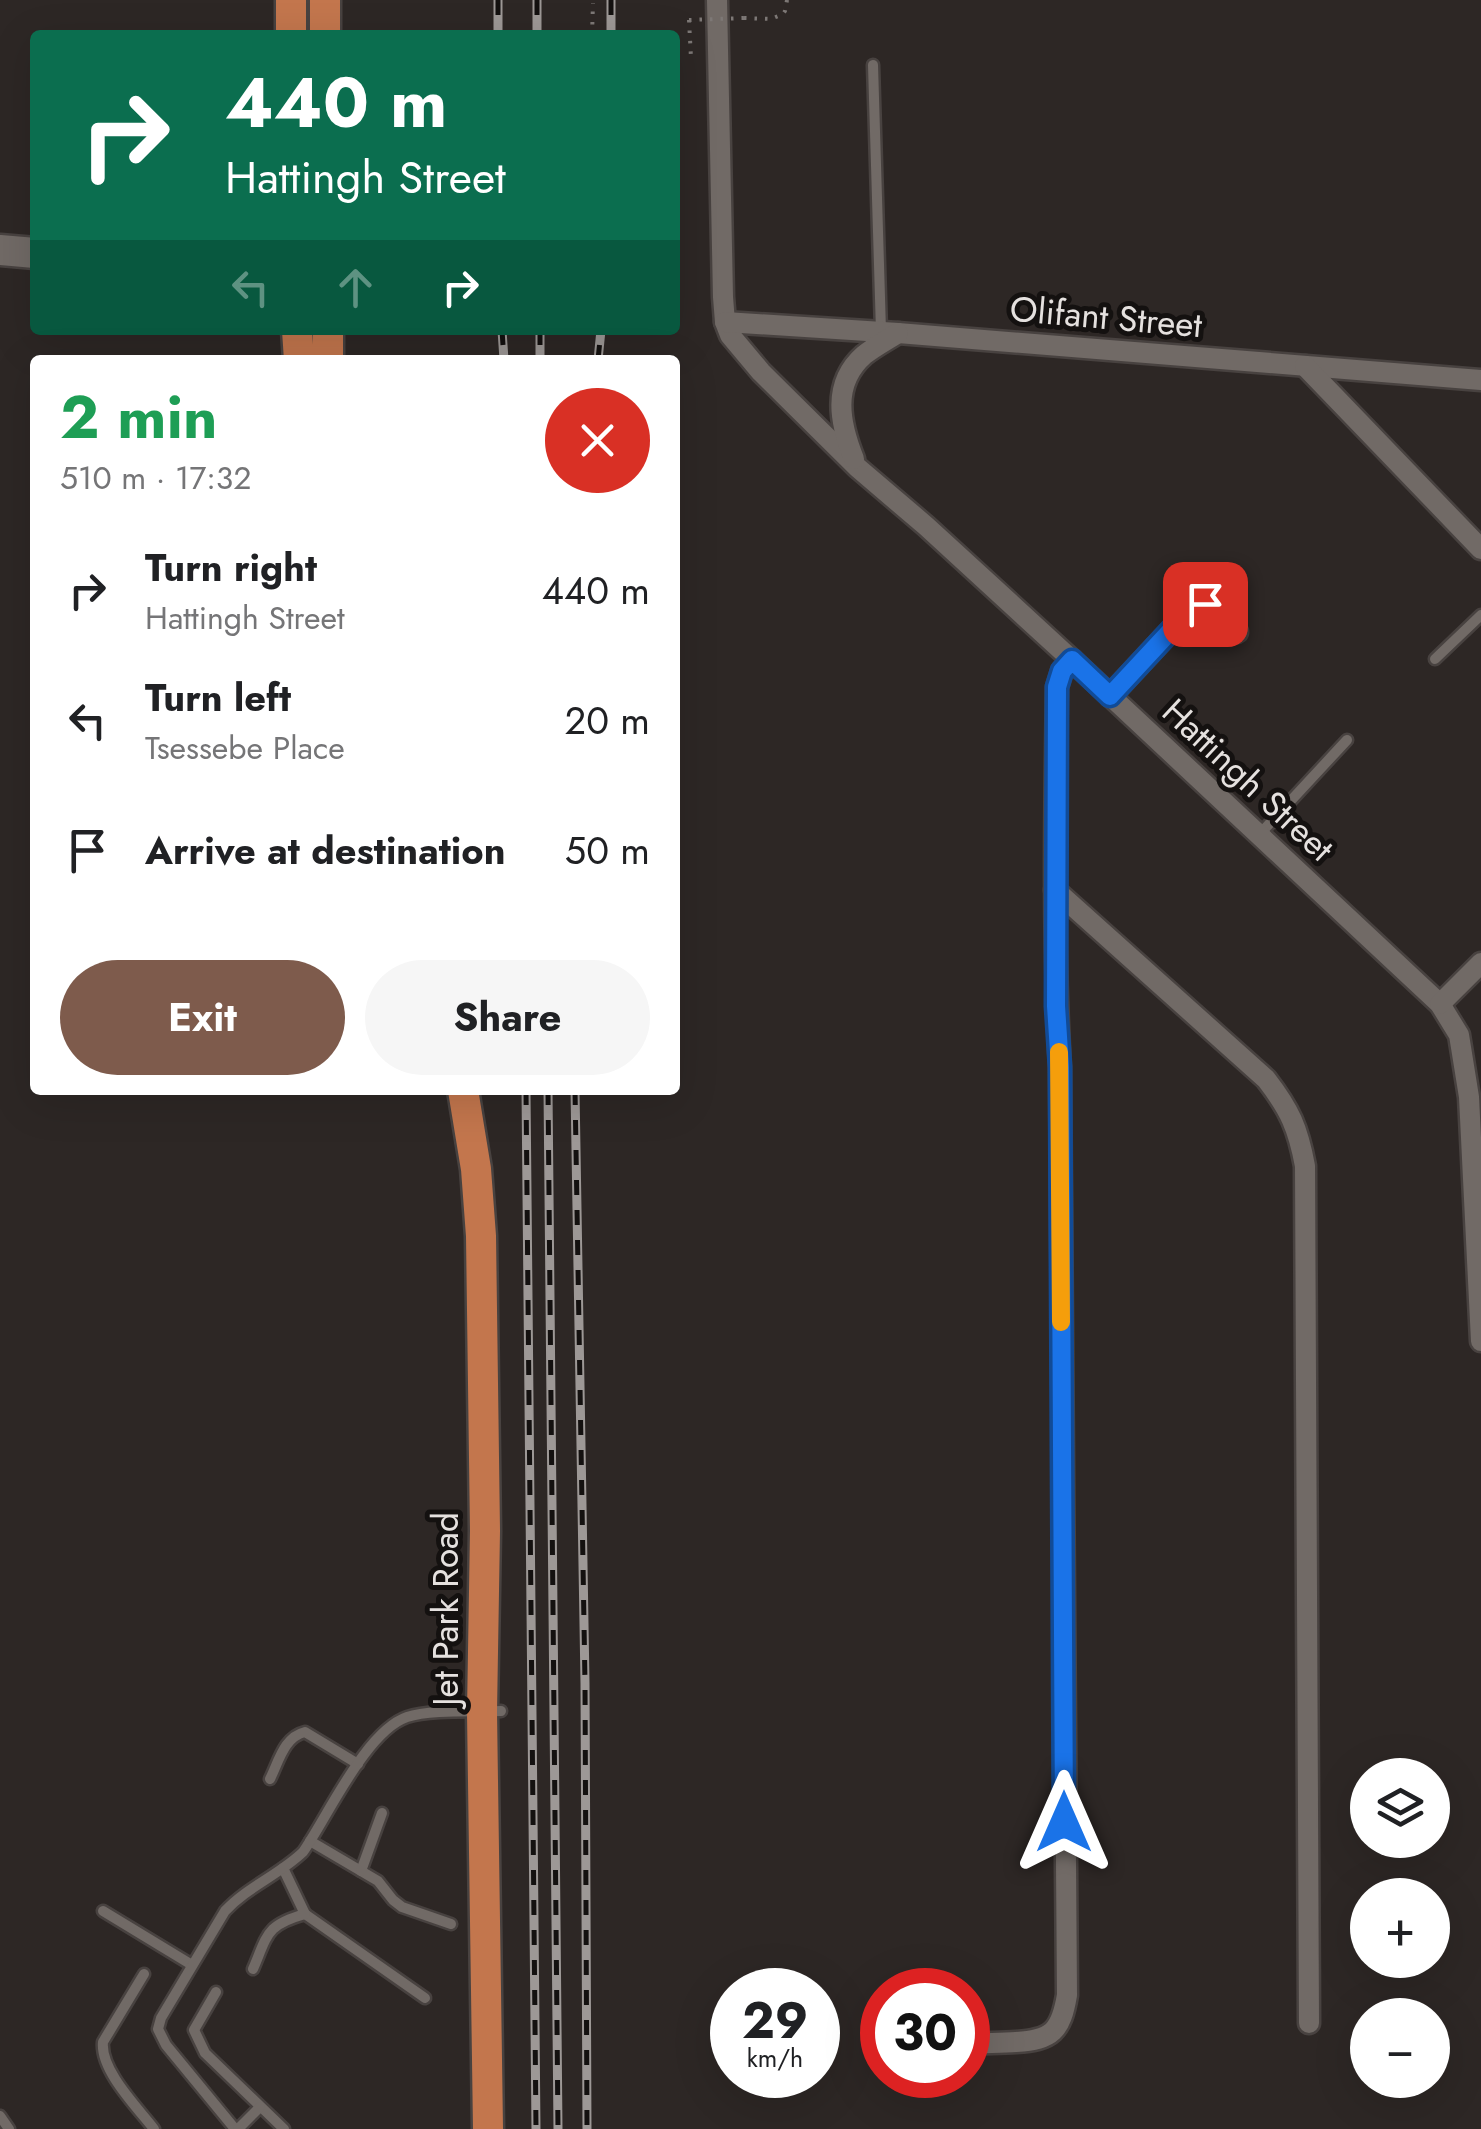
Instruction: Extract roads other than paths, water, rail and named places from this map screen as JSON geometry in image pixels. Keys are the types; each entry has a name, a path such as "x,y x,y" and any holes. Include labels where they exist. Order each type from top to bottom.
{"main road":[{"path":"291,0 291,30"},
{"path":"324,0 325,30"},
{"name":"Jet Park Road","path":"464,1095 476,1170 481,1236 501,2129"},
{"name":"Jet Park Road","path":"477,1095 492,1231 488,2129"}],"street":[{"path":"717,0 725,322"},
{"path":"0,250 30,253"},
{"name":"Olifant Street","path":"725,322 1481,380"},
{"name":"Hattingh Street","path":"725,322 730,336 752,363 858,468 1072,660 1440,1004 1459,1036 1470,1098 1481,1340"},
{"path":"858,468 841,422 840,402 853,368 889,333"},
{"path":"1305,366 1481,549"},
{"path":"1110,696 1188,612 1205,604 1214,607 1237,632"},
{"path":"990,2043 1046,2038 1059,2024 1067,1995 1056,890 1057,687 1062,671 1072,660"},
{"path":"1056,890 1266,1079 1286,1105 1299,1134 1306,1166 1308,2023"},
{"path":"1440,1004 1481,963"}],"lane":[{"path":"873,65 889,333"},
{"path":"1435,659 1481,614"},
{"path":"1258,836 1347,740"},
{"path":"260,2107 237,2129 166,2046 158,2028 160,2018 225,1911 303,1852 378,1736 408,1716 492,1712"},
{"path":"270,1779 287,1742 305,1732 358,1764"},
{"path":"361,1871 382,1813"},
{"path":"310,1841 378,1881 402,1907 451,1924"},
{"path":"283,1868 304,1914 425,1998"},
{"path":"103,1911 192,1966"},
{"path":"253,1969 274,1926 304,1914"},
{"path":"144,1974 103,2042 102,2051 106,2064 154,2129"},
{"path":"216,1992 194,2030 196,2040 204,2053 284,2129"},
{"path":"0,2116 9,2129"}],"railway":[{"path":"498,0 498,30"},
{"path":"537,0 537,30"},
{"path":"611,0 611,30"},
{"path":"502,335 504,355"},
{"path":"540,335 540,355"},
{"path":"598,355 600,335"},
{"path":"526,1095 536,2129"},
{"path":"548,1095 558,2129"},
{"path":"575,1095 585,1683 587,2129"}]}
